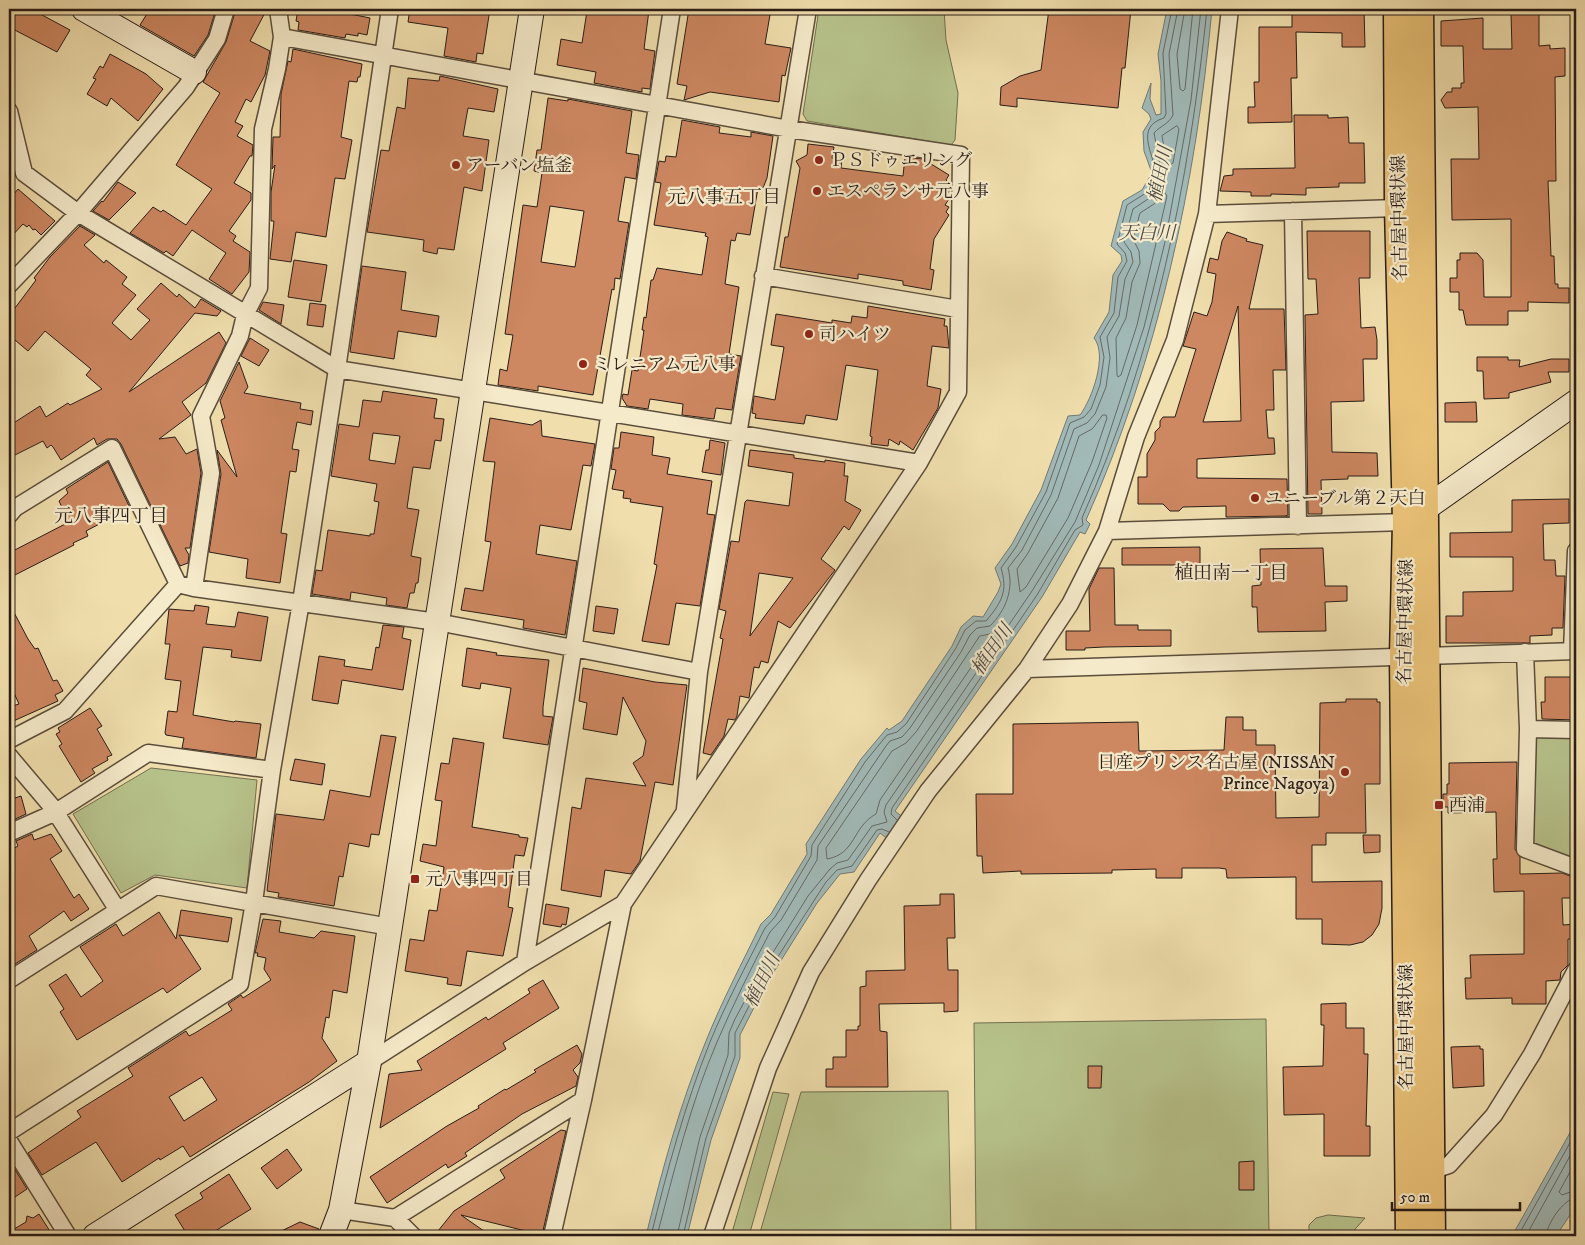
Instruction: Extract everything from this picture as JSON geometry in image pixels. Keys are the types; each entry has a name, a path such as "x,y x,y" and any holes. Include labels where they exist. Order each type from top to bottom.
{"main road":[{"name":"名古屋中環状線","path":"1397,9 1398,208 1416,515"},
{"name":"名古屋中環状線","path":"1420,9 1414,656 1424,1234"},
{"name":"名古屋中環状線","path":"1414,656 1431,1171 1424,1234"}],"street":[{"path":"84,9 194,72"},
{"path":"9,285 78,213 186,87 217,39 226,9"},
{"path":"194,588 211,473 201,416 240,336 245,315 259,288 263,129 277,69 282,37 278,9"},
{"path":"9,1132 240,984 254,902 272,770 301,602 337,369 390,9"},
{"path":"331,1236 341,1210 369,1062 532,9"},
{"path":"525,962 672,9"},
{"path":"685,811 699,672 808,9"},
{"path":"712,1236 768,1068 811,972 868,880 928,790 1027,669 1070,604 1107,531 1136,437 1175,340 1207,214 1230,9"},
{"path":"282,37 789,129 961,156 958,392 919,463 623,904 583,1100 552,1236"},
{"path":"9,111 24,173 78,213 337,369 919,463"},
{"path":"1207,214 1398,208"},
{"path":"1294,211 1298,526"},
{"path":"763,276 958,309"},
{"path":"1107,531 1298,526 1416,515 1576,402"},
{"path":"9,515 15,508 112,448 178,584"},
{"path":"1027,669 1574,651 1576,551"},
{"path":"178,584 194,588 437,622 699,672"},
{"path":"9,740 65,711 178,584"},
{"path":"1525,652 1528,729 1524,849 1576,868"},
{"path":"1528,729 1576,730"},
{"path":"9,833 56,812 148,753 272,770"},
{"path":"9,756 56,812 117,909"},
{"path":"9,980 117,909 156,886 390,927"},
{"path":"95,1236 525,962 623,904"},
{"path":"1431,1171 1449,1165 1494,1115 1532,1054 1576,970"},
{"path":"395,1218 583,1100"},
{"path":"9,1141 68,1236"},
{"path":"341,1210 395,1218 414,1236"}],"green space":[{"path":"819,9 944,9 946,40 958,93 955,140 951,145 807,121 803,114"},
{"path":"1534,735 1576,738 1576,862 1529,844"},
{"path":"151,768 257,780 247,888 155,875 121,893 73,814"},
{"path":"1266,1019 1269,1236 976,1236 974,1023"},
{"path":"948,1091 951,1236 759,1236 801,1092"},
{"path":"773,1092 789,1094 749,1236 731,1236"},
{"path":"1328,1215 1365,1218 1349,1236 1309,1236 1309,1225 1316,1218"}],"water":[{"name":"天白川","path":"1167,9 1212,9 1196,140 1170,270 1153,334 1134,397 1086,520 1090,524 1085,534 1080,532 1042,597 895,811 905,819 890,841 880,833 854,872 840,874 817,903 765,986 740,1035 740,1058 711,1140 687,1236 646,1236 672,1137 688,1089 719,1011 761,924 771,914 807,854 806,844 861,759 887,728 889,730 902,721 952,646 961,627 973,616 983,617 1001,584 995,568 1012,544 1041,490 1068,416 1080,415 1089,399 1099,366 1098,346 1094,338 1109,312 1113,275 1122,261 1121,255 1111,246 1123,201 1142,190 1152,173 1144,151 1143,132 1151,119 1149,114 1142,108 1151,83 1150,99 1156,115 1161,114 1161,81 1158,54"},
{"path":"1576,1122 1576,1206 1556,1236 1512,1236"}],"building":[{"path":"9,9 31,9 70,30 57,52 9,27"},
{"path":"150,9 216,9 208,35 194,56 140,25"},
{"path":"236,9 267,9 250,41 270,51 265,75 251,102 246,99 235,122 243,126 237,136 253,145 252,156 250,156 234,183 251,193 251,200 229,231 236,236 233,241 250,252 249,272 232,294 209,279 226,253 192,230 173,256 166,251 164,253 130,233 153,207 161,212 163,210 186,225 212,189 176,165 220,93 203,82 226,42"},
{"path":"298,9 325,9 370,18 367,35 358,33 358,36 346,34 345,38 298,30 299,22 296,21"},
{"path":"410,9 490,9 483,54 477,53 476,62 444,56 448,28 408,22"},
{"path":"592,9 649,10 644,49 655,51 650,89 642,88 642,92 594,83 596,72 557,65 561,39 582,43 587,11 591,12"},
{"path":"689,9 771,9 765,44 791,48 785,76 782,75 779,102 710,92 684,100 687,86 677,84"},
{"path":"1049,9 1131,9 1125,68 1122,68 1118,108 1017,98 1017,107 1000,105 1001,87 1020,76 1041,70"},
{"path":"1292,9 1364,9 1365,47 1342,47 1342,33 1296,32 1297,78 1291,78 1292,122 1248,123 1248,107 1255,107 1254,82 1259,82 1259,27 1292,27"},
{"path":"1511,14 1539,14 1539,46 1550,45 1550,49 1565,48 1565,76 1555,77 1556,181 1548,181 1551,256 1554,256 1555,284 1558,284 1558,288 1569,288 1569,303 1528,302 1528,311 1508,311 1508,325 1466,325 1463,310 1459,310 1459,292 1450,292 1450,278 1457,278 1457,260 1460,260 1460,253 1477,253 1483,260 1484,297 1511,297 1511,219 1452,220 1451,159 1479,159 1478,107 1445,108 1441,100 1447,92 1452,92 1452,88 1461,88 1461,83 1464,83 1463,46 1441,46 1441,21 1483,18 1483,49 1512,49"},
{"path":"293,49 362,64 360,77 358,77 357,82 349,81 341,137 352,140 345,179 335,178 326,237 296,232 291,262 270,259 274,221 271,221 271,192 275,165 272,169 273,137 280,137 281,94 288,61 291,62"},
{"path":"110,54 146,74 163,89 138,121 111,98 107,106 87,94 96,79 93,78 100,66 103,68"},
{"path":"440,76 498,89 494,112 468,108 463,136 489,140 482,191 464,187 454,250 438,248 437,254 423,251 424,240 367,232 381,150 389,151 397,107 405,109 408,78 439,81"},
{"path":"548,98 568,101 568,99 632,111 626,153 639,155 636,179 625,177 618,221 629,223 620,279 615,278 614,290 612,289 593,395 538,386 538,391 498,385 500,369 507,371 513,335 505,334 523,205 537,207 542,173 534,171 537,150 541,150","holes":["550,206 584,211 575,267 541,262"]},
{"path":"1294,115 1328,115 1328,118 1348,117 1349,143 1364,143 1365,183 1339,183 1339,187 1306,188 1306,195 1271,194 1271,196 1251,196 1251,192 1220,191 1224,176 1233,175 1233,169 1295,168"},
{"path":"682,120 720,127 719,133 751,137 751,132 773,136 767,178 763,188 758,188 750,235 737,233 735,241 731,240 725,284 739,287 729,354 741,356 732,410 716,408 714,419 682,415 683,404 650,399 648,409 627,406 622,398 623,394 628,395 632,370 638,371 644,317 646,318 651,280 653,280 657,268 702,275 708,237 705,236 706,233 654,225 661,183 655,182 659,161 665,162 666,156 676,157"},
{"path":"808,144 834,147 832,158 842,159 841,168 903,176 905,157 923,159 949,175 946,180 948,182 944,188 949,191 946,197 949,199 945,205 949,207 946,212 949,215 934,239 930,269 934,270 931,290 903,285 903,281 858,274 858,279 780,267 785,237 788,237 800,168 796,161 807,155"},
{"path":"118,182 136,193 109,220 93,211 103,202"},
{"path":"18,189 55,221 41,235 29,225 27,227 23,224 9,239 9,200"},
{"path":"80,226 95,235 84,245 104,263 106,260 127,277 122,284 136,295 112,323 131,340 150,320 137,309 161,283 177,297 179,294 195,308 201,299 221,311 217,316 195,313 129,392 219,332 226,343 206,383 182,402 191,415 159,439 175,437 186,454 197,449 201,473 190,548 185,548 189,555 188,563 180,566 117,439 107,439 97,445 94,438 61,460 53,447 51,445 47,448 43,441 9,458 9,426 40,406 46,417 68,403 70,405 102,389 86,375 91,369 45,331 28,351 9,335 9,316 36,280 34,278 50,257"},
{"path":"1307,231 1370,231 1370,278 1359,278 1361,328 1375,327 1377,340 1377,359 1363,359 1364,401 1331,402 1332,452 1377,453 1378,476 1348,476 1348,479 1321,480 1322,514 1308,514 1305,315 1318,314 1316,279 1308,279"},
{"path":"1227,232 1247,239 1246,241 1263,245 1249,309 1284,309 1286,370 1273,370 1274,410 1266,410 1268,438 1274,438 1275,454 1197,459 1197,478 1287,479 1288,515 1285,516 1226,517 1226,506 1183,507 1179,511 1170,511 1163,504 1138,504 1138,477 1147,477 1147,454 1155,440 1155,432 1160,427 1160,421 1163,417 1175,417 1196,349 1183,346 1194,312 1207,316 1212,302 1216,274 1207,272 1210,258 1218,260 1222,241","holes":["1238,306 1241,421 1203,422"]},
{"path":"294,260 327,265 321,302 288,297"},
{"path":"362,266 406,272 401,310 439,316 436,337 398,331 394,359 350,352"},
{"path":"263,302 284,305 281,324 259,310"},
{"path":"310,303 326,305 323,327 307,325"},
{"path":"868,306 945,319 944,326 947,326 949,348 932,346 927,386 941,389 938,408 913,450 900,441 899,445 889,439 888,446 871,444 872,437 870,436 878,370 846,365 837,420 806,415 804,424 755,418 756,414 752,413 754,396 775,400 784,347 771,345 776,314 832,323 832,320 851,323 852,316 867,318"},
{"path":"250,338 269,350 259,366 241,356"},
{"path":"1477,357 1508,357 1508,360 1520,360 1519,367 1551,359 1569,359 1569,372 1548,372 1551,382 1509,393 1509,398 1484,399 1483,371 1477,371"},
{"path":"239,362 248,387 244,393 301,403 300,409 313,411 311,425 297,422 292,449 299,450 296,472 290,471 281,533 287,534 280,583 246,578 248,559 209,552 221,474 217,450 237,477 221,420 225,418 220,401"},
{"path":"383,391 437,399 434,418 444,419 441,441 435,440 430,469 413,467 407,508 419,510 411,556 421,558 418,583 416,583 414,593 410,593 407,608 386,605 387,598 351,592 350,600 312,594 316,570 322,571 328,530 370,536 370,534 374,534 379,502 374,501 377,484 331,476 339,424 359,427 363,400 381,402","holes":["373,433 400,436 395,464 369,460"]},
{"path":"1476,402 1477,422 1445,422 1445,403"},
{"path":"490,418 532,425 541,420 542,436 595,444 591,466 583,465 571,530 540,525 536,554 577,561 565,635 523,628 524,620 461,610 465,588 483,591 491,542 485,541 495,462 483,461"},
{"path":"621,432 654,437 652,455 670,458 667,474 712,481 707,514 715,515 700,606 676,603 669,645 642,641 657,565 654,564 663,507 630,502 631,499 623,498 624,491 612,489 616,470 611,469 614,448 619,448"},
{"path":"710,440 725,443 721,475 702,472"},
{"path":"750,450 794,455 794,458 845,463 844,476 848,476 845,501 861,510 849,530 844,526 821,559 835,570 790,628 778,621 768,663 761,661 759,668 754,667 749,698 740,696 737,716 735,720 728,719 724,736 711,755 703,753 723,639 720,638 726,611 719,609 731,541 739,542 745,502 747,500 789,506 793,473 748,466","holes":["759,573 793,578 750,636"]},
{"path":"108,462 130,508 86,531 88,536 73,543 74,545 9,578 9,553 69,522 59,501 68,493 66,489"},
{"path":"1569,499 1569,523 1543,524 1544,560 1555,560 1556,576 1565,576 1563,628 1552,628 1552,635 1530,636 1530,643 1446,643 1446,616 1463,616 1463,592 1513,591 1513,557 1450,557 1450,533 1512,532 1512,500"},
{"path":"1200,547 1200,565 1122,565 1122,548"},
{"path":"1323,548 1325,586 1347,586 1347,601 1325,602 1326,631 1258,632 1257,607 1252,607 1252,586 1261,585 1260,549"},
{"path":"1099,568 1114,568 1115,625 1138,625 1138,630 1171,630 1171,646 1104,647 1066,650 1066,631 1090,631 1089,589"},
{"path":"9,603 28,639 35,649 38,648 53,681 57,680 63,691 55,695 58,701 9,723 9,707 19,704 9,682"},
{"path":"195,605 209,607 206,624 235,627 238,612 268,617 261,661 231,657 232,650 203,647 193,715 234,722 261,724 256,758 182,748 184,738 166,735 165,733 168,711 177,712 181,681 165,679 170,644 165,644 169,609 194,611"},
{"path":"596,606 618,609 614,634 593,631"},
{"path":"383,625 404,627 402,638 411,640 403,690 342,680 338,704 312,700 319,656 345,660 344,666 372,670 376,647 379,648"},
{"path":"467,648 497,653 496,655 549,660 543,707 543,716 553,717 548,745 503,738 511,688 481,683 480,689 462,686"},
{"path":"583,668 655,682 687,685 673,785 655,782 640,861 631,874 605,870 601,897 561,890 572,807 581,809 586,778 646,786 633,763 643,756 646,741 623,697 617,735 583,729 587,703 579,701"},
{"path":"1545,677 1574,677 1576,720 1542,719 1541,702 1545,702"},
{"path":"1346,699 1377,699 1377,702 1380,702 1380,784 1365,784 1366,833 1326,833 1326,845 1312,845 1312,882 1382,881 1382,908 1379,924 1372,935 1363,942 1350,945 1322,944 1322,919 1296,919 1296,877 1227,878 1226,869 1219,868 1182,868 1182,878 1156,878 1156,869 1112,870 1112,873 1021,874 1021,871 983,873 982,856 977,856 976,794 1013,794 1013,724 1138,722 1139,751 1224,750 1226,717 1243,717 1243,730 1256,730 1256,745 1275,745 1276,818 1319,817 1320,703 1346,702"},
{"path":"90,708 102,726 97,729 112,755 107,757 108,760 92,769 95,773 81,782 59,746 62,744 56,734 60,732 58,728"},
{"path":"381,735 396,737 379,835 371,834 369,847 349,843 343,877 339,876 334,906 278,897 279,893 267,891 276,814 324,820 330,790 370,797"},
{"path":"453,738 484,743 472,827 528,838 524,856 515,855 508,907 513,908 503,956 467,951 461,986 447,984 448,978 405,971 410,939 424,941 429,910 437,911 444,867 420,861 423,844 436,846 442,801 435,800 441,763 449,764"},
{"path":"295,759 325,764 322,785 290,780"},
{"path":"1517,762 1515,849 1520,857 1520,874 1562,873 1575,878 1576,898 1562,898 1563,925 1576,924 1576,939 1568,939 1568,965 1561,972 1560,980 1546,981 1546,1004 1512,1004 1512,998 1466,999 1465,978 1471,978 1470,955 1524,954 1524,891 1494,892 1493,859 1497,859 1496,812 1448,813 1448,807 1443,807 1443,794 1447,794 1447,784 1449,784 1449,763"},
{"path":"21,796 26,814 9,822 9,800"},
{"path":"32,834 34,840 51,834 62,851 50,859 74,898 79,894 89,909 71,921 64,911 29,936 37,950 15,964 9,954 9,851 18,846 16,841"},
{"path":"1363,835 1380,835 1380,852 1364,853"},
{"path":"940,894 954,894 955,938 947,938 948,970 958,970 958,1011 944,1012 944,1003 879,1004 880,1031 887,1032 888,1087 826,1087 826,1069 833,1069 833,1057 846,1057 846,1030 858,1030 858,1026 860,1026 860,987 866,986 866,971 905,970 904,906 940,905"},
{"path":"546,904 569,908 566,925 562,924 561,927 543,924"},
{"path":"181,910 232,918 228,942 179,935 201,969 167,993 163,988 77,1040 60,1012 64,1009 49,985 66,974 81,997 103,981 80,947 116,924 123,936 159,912 176,939"},
{"path":"263,919 281,921 279,932 314,938 321,931 355,936 347,993 333,990 329,1018 326,1017 322,1038 337,1061 309,1082 190,1157 183,1146 160,1160 159,1158 122,1182 96,1142 42,1175 28,1153 81,1117 77,1111 133,1076 128,1068 186,1031 189,1036 195,1033 232,1010 228,1004 241,995 243,998 271,980 264,969 266,958 257,956 258,953 255,953","holes":["202,1077 217,1100 184,1121 169,1097"]},
{"path":"543,980 559,1008 503,1043 506,1049 380,1128 389,1074 422,1070 417,1061 486,1017 488,1020 530,993 528,989"},
{"path":"1346,1003 1346,1028 1364,1028 1364,1054 1368,1054 1366,1126 1370,1126 1370,1156 1324,1156 1324,1114 1284,1115 1283,1067 1323,1066 1324,1025 1321,1025 1321,1004"},
{"path":"577,1045 582,1054 580,1063 573,1070 578,1077 576,1086 522,1114 465,1153 467,1156 448,1168 446,1164 387,1203 370,1177 447,1126 479,1108 478,1106 536,1072 534,1070"},
{"path":"1480,1046 1480,1049 1483,1049 1484,1086 1453,1088 1451,1047"},
{"path":"1088,1066 1102,1066 1101,1088 1088,1088"},
{"path":"561,1130 566,1131 542,1235 461,1215 491,1236 434,1236 454,1211 505,1178 500,1170"},
{"path":"287,1149 302,1170 277,1189 261,1168"},
{"path":"1254,1161 1254,1190 1239,1190 1239,1162"},
{"path":"11,1163 27,1189 15,1197 9,1187 9,1164"},
{"path":"229,1174 251,1209 207,1236 188,1236 175,1215 203,1198 200,1193"},
{"path":"39,1214 53,1236 9,1236 9,1232 26,1222 27,1216 33,1218"},
{"path":"300,1222 319,1229 318,1236 271,1236"}],"place":[{"name":"ＰＳドゥエリング","path":"819,160"},
{"name":"アーバン塩釜","path":"456,165"},
{"name":"エスペランサ元八事","path":"817,191"},
{"name":"司ハイツ","path":"809,334"},
{"name":"ミレニアム元八事","path":"583,364"},
{"name":"ユニーブル第２天白","path":"1255,498"},
{"name":"日産プリンス名古屋 (NISSAN Prince Nagoya)","path":"1345,772"},
{"name":"西浦","path":"1439,805"},
{"name":"元八事四丁目","path":"415,879"}],"district":[{"name":"元八事五丁目","path":"724,196"},
{"name":"元八事四丁目","path":"111,515"},
{"name":"植田南一丁目","path":"1231,572"}],"water label":[{"name":"植田川","path":"1159,174"},
{"name":"植田川","path":"991,649"},
{"name":"植田川","path":"761,980"}]}
